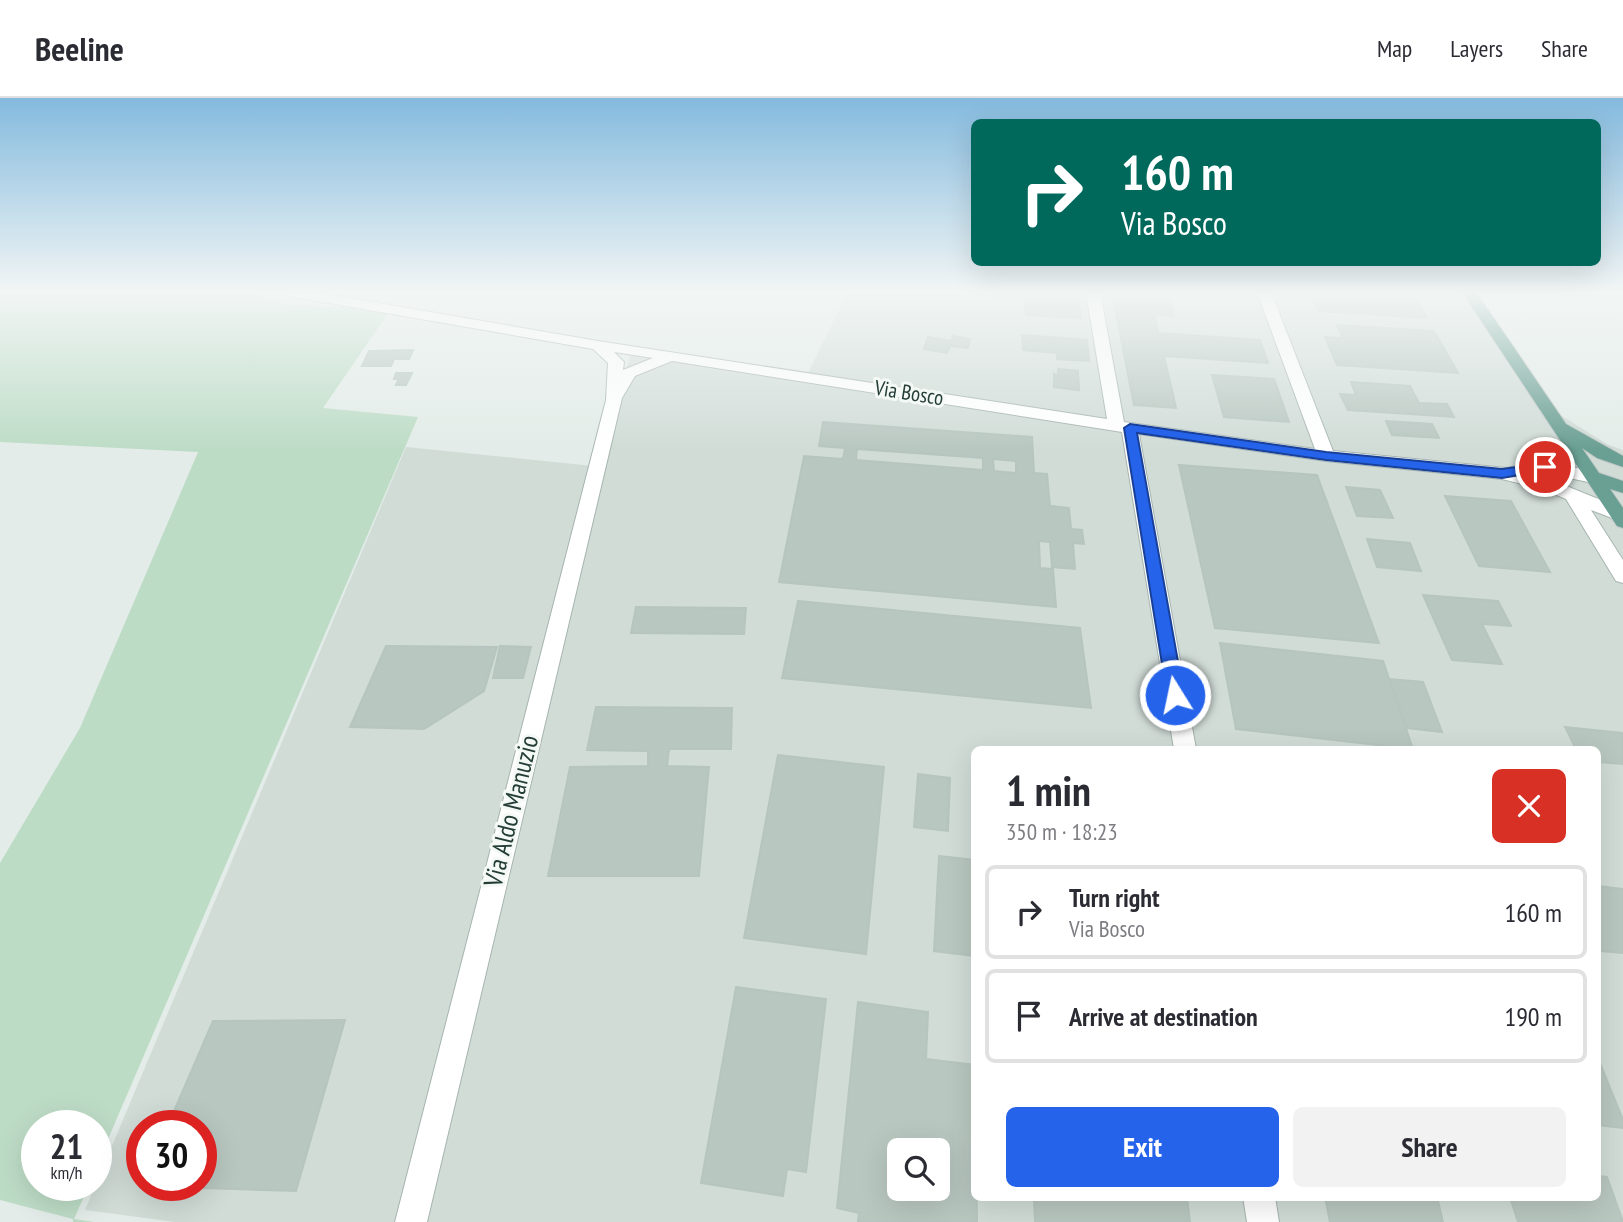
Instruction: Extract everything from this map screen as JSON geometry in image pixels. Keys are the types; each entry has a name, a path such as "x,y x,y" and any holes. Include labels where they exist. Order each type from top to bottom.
{"main road":[{"path":"1504,344 1621,515"},
{"path":"1558,424 1603,454 1623,462"},
{"path":"1597,483 1623,471"},
{"path":"1597,483 1623,487"}],"street":[{"name":"Via Bosco","path":"595,344 1326,456 1597,483"},
{"path":"1105,344 1184,746"},
{"path":"1284,344 1326,456"},
{"path":"598,345 616,362 635,351 646,366"},
{"name":"Via Aldo Manuzio","path":"614,400 629,373 670,356"},
{"name":"Via Aldo Manuzio","path":"411,1222 504,836 614,400 616,362"},
{"path":"1546,476 1573,447"},
{"name":"Via Bosco","path":"1546,476 1572,494 1621,515"},
{"path":"1572,494 1623,576"},
{"path":"1260,1201 1263,1222"}],"shaded area":[{"path":"822,344 1501,344 1538,401 1607,444 1623,450 1623,1222 175,1222 85,1210 89,1201 112,1201 112,1146 126,1113 126,1201 217,1201 217,1110 127,1110 406,447 593,466 632,352 808,373"}],"green space":[{"path":"0,344 367,344 323,408 418,417 112,1130 112,1110 21,1110 21,1201 82,1201 74,1219 94,1222 73,1222 73,1219 0,1200 0,863 80,728 198,452 0,442"}],"building":[{"path":"926,344 969,344 968,348 950,346 947,353 924,349"},
{"path":"1023,344 1087,344 1089,361 1057,359 1057,353 1023,350"},
{"path":"1122,344 1262,344 1268,363 1164,356 1176,408 1134,405"},
{"path":"1328,344 1442,344 1458,373 1337,365"},
{"path":"413,350 409,359 394,359 391,366 362,366 369,351"},
{"path":"1058,369 1078,371 1079,390 1054,387 1054,374 1058,375"},
{"path":"396,373 412,373 406,385 396,385 399,379 394,379"},
{"path":"1212,375 1274,379 1289,422 1224,417"},
{"path":"1351,382 1410,386 1419,403 1447,404 1454,417 1348,410 1340,394 1356,395"},
{"path":"1386,421 1432,424 1439,438 1392,435"},
{"path":"823,422 1032,437 1034,473 1047,474 1050,506 1069,508 1071,529 1082,530 1084,544 1073,543 1075,569 1052,567 1050,542 1039,541 1040,568 1053,569 1056,607 779,582 804,456 843,459 845,448 819,446","holes":["857,449 983,458 983,470 856,460","993,459 1016,461 1016,473 994,471"]},
{"path":"1179,465 1317,475 1379,643 1215,628"},
{"path":"1346,487 1380,490 1393,518 1357,516"},
{"path":"1445,496 1511,501 1550,572 1479,566"},
{"path":"1367,539 1410,543 1421,571 1377,567"},
{"path":"1423,595 1498,601 1511,626 1482,624 1502,664 1452,660"},
{"path":"798,601 1080,628 1091,708 782,678"},
{"path":"636,607 746,608 744,634 631,633"},
{"path":"1220,643 1383,661 1412,746 1386,746 1236,729"},
{"path":"386,646 497,647 484,691 424,729 350,727"},
{"path":"500,646 531,647 523,678 493,678"},
{"path":"1389,679 1423,682 1442,732 1407,728"},
{"path":"596,707 732,708 731,749 669,749 667,766 709,767 699,876 548,876 570,767 648,766 648,751 587,750"},
{"path":"1565,727 1623,733 1623,764 1601,762 1601,746 1574,746"},
{"path":"778,755 884,767 866,954 744,938"},
{"path":"918,774 950,778 948,831 914,827"},
{"path":"939,856 971,860 971,956 934,951"},
{"path":"1601,886 1623,889 1623,953 1601,951"},
{"path":"736,987 826,999 806,1172 787,1169 783,1196 701,1183"},
{"path":"858,1002 928,1012 926,1059 971,1065 971,1201 977,1201 977,1222 858,1222 859,1213 837,1208"},
{"path":"345,1020 296,1191 217,1188 217,1110 174,1110 213,1021"},
{"path":"1601,1065 1623,1120 1623,1128 1601,1125"},
{"path":"1601,1176 1607,1177 1623,1222 1518,1222 1511,1201 1601,1201"},
{"path":"1034,1201 1187,1201 1190,1222 1035,1222"},
{"path":"1326,1201 1438,1201 1443,1222 1330,1222"}],"route":[{"path":"1175,695 1130,428 1326,456 1502,473 1545,467"}]}
